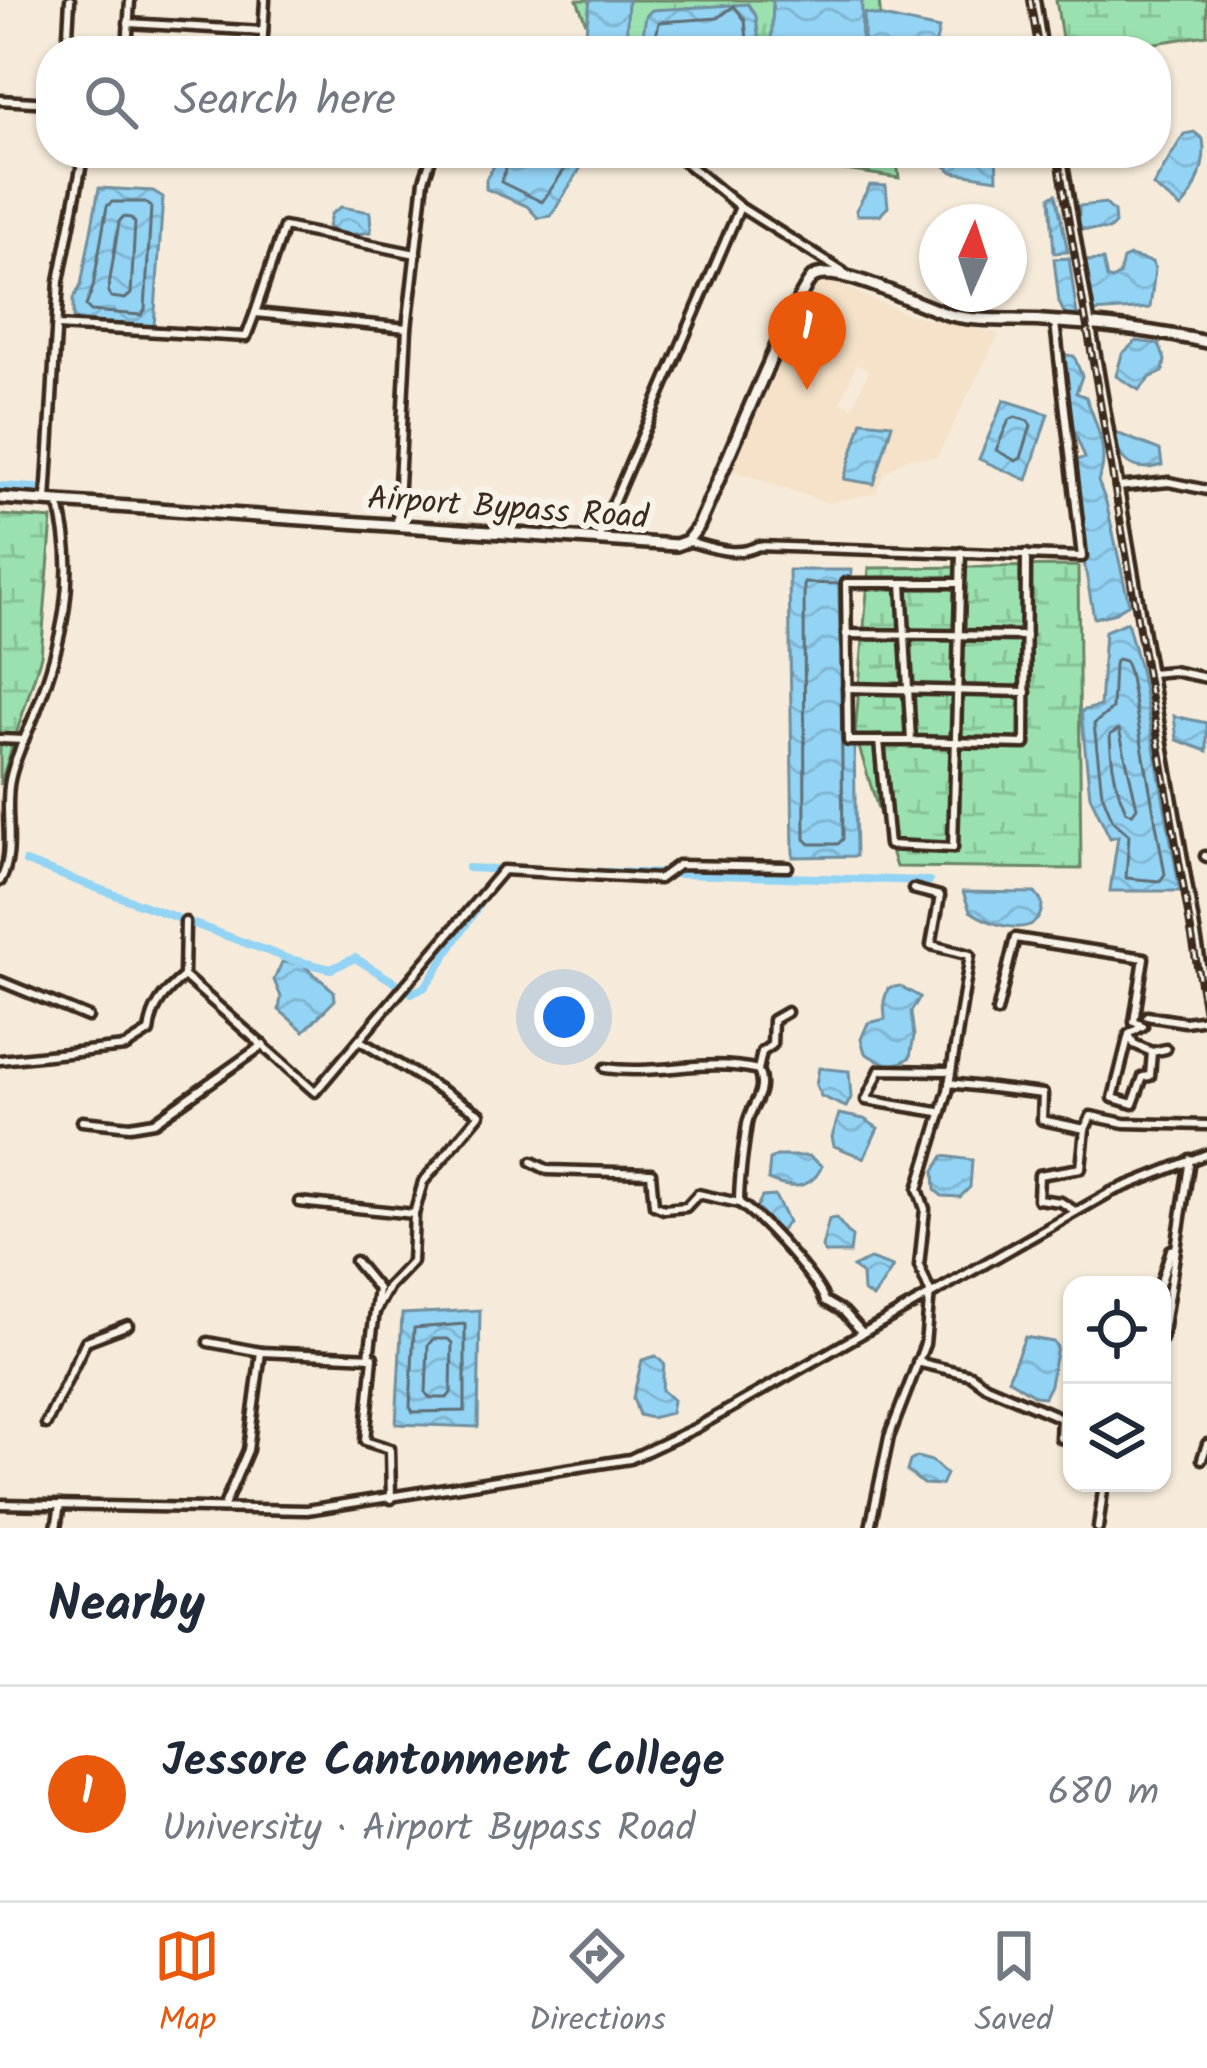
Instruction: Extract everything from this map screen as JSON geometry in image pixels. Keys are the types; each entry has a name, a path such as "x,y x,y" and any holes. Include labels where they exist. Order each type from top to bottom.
{"street":[{"path":"68,36 70,0"},
{"path":"128,36 130,0"},
{"path":"263,36 266,0"},
{"path":"1035,0 1041,36"},
{"path":"128,23 263,31"},
{"path":"0,100 36,102"},
{"path":"0,880 8,867 7,794 63,620 68,568 64,524 52,501 57,326 59,281 80,168"},
{"path":"397,524 407,328 428,168"},
{"path":"692,168 740,207 843,272 875,289 954,316 1091,324 1207,342"},
{"path":"1064,168 1207,999"},
{"path":"598,539 740,207"},
{"path":"57,326 246,338 284,227 416,254"},
{"name":"Airport Bypass Road","path":"0,498 676,544 687,541 698,527 807,280 843,272"},
{"path":"255,313 407,328"},
{"path":"687,541 732,552 758,546 1082,556 1055,322"},
{"path":"1118,487 1169,482 1207,490"},
{"path":"879,741 889,844 953,848 961,552"},
{"path":"960,583 845,583 848,741 1025,744 1026,554"},
{"path":"902,583 911,741"},
{"path":"846,634 1026,636"},
{"path":"1150,673 1173,671 1207,678"},
{"path":"847,688 1025,692"},
{"path":"0,739 24,740"},
{"path":"184,976 315,1092 503,870 659,879 678,865 788,867"},
{"path":"870,1528 889,1437 926,1344 930,1292 919,1266 925,1209 918,1189 950,1083 970,955 931,945 940,896 913,889"},
{"path":"0,1060 125,1047 149,1032 151,1013 184,976 185,922"},
{"path":"997,1012 1015,938 1144,958 1134,1018 1144,1026 1129,1034 1113,1098 1133,1104 1143,1077 1150,1076 1152,1052"},
{"path":"0,981 88,1016"},
{"path":"739,1203 748,1116 759,1102 763,1083 758,1070 762,1052 772,1045 773,1020 788,1012"},
{"path":"1147,1016 1185,1022 1206,1019"},
{"path":"1129,1034 1134,1044 1152,1052 1166,1049"},
{"path":"359,1040 480,1114 423,1182 414,1214 412,1262 389,1286 375,1312"},
{"path":"82,1120 130,1126 154,1122 262,1046"},
{"path":"605,1068 626,1071 716,1063 758,1070"},
{"path":"940,1113 866,1100 880,1070 949,1071"},
{"path":"950,1083 1042,1094 1042,1120 1085,1130"},
{"path":"1075,1211 1061,1202 1038,1198 1039,1175 1081,1168 1091,1116 1124,1123 1207,1125"},
{"path":"0,1504 308,1510 630,1460 696,1428 1075,1211 1207,1154"},
{"path":"1171,1281 1190,1160"},
{"path":"532,1162 548,1169 651,1173 651,1198 664,1209 686,1207 698,1194 739,1203 770,1234 785,1241 797,1266 820,1286 825,1301 862,1331"},
{"path":"299,1202 414,1214"},
{"path":"1163,1276 1171,1250 1176,1249"},
{"path":"355,1262 377,1289 369,1357"},
{"path":"46,1424 86,1341 128,1325"},
{"path":"208,1342 261,1352 373,1357 365,1441 390,1449 391,1499"},
{"path":"223,1508 248,1450 261,1352"},
{"path":"917,1362 971,1375 1061,1418 1063,1438"},
{"path":"1202,1459 1207,1444"},
{"path":"1098,1528 1103,1492"},
{"path":"56,1528 60,1505"}],"shaded area":[{"path":"819,276 911,315 999,334 937,457 906,458 884,474 876,493 827,503 731,470","holes":["856,364 869,370 853,407 841,402"]}],"green space":[{"path":"577,0 879,0 883,36 591,36"},
{"path":"1056,0 1207,0 1207,35 1171,41 1171,36 1062,36"},
{"path":"831,168 898,168 899,178"},
{"path":"0,515 52,519 41,656 0,785"},
{"path":"1078,566 1081,869 896,867 855,734 869,568"}],"water":[{"path":"590,0 628,0 626,36 585,36"},
{"path":"773,0 862,0 861,36 772,36"},
{"path":"748,4 756,16 758,36 643,36 646,16 652,10"},
{"path":"864,13 939,29 937,36 864,36"},
{"path":"1194,132 1203,139 1204,148 1200,176 1181,208 1153,186 1164,168 1171,168 1171,156 1184,134"},
{"path":"493,168 581,168 551,216 538,218 527,206 486,189"},
{"path":"948,168 997,168 997,179"},
{"path":"870,185 886,186 888,207 880,215 857,215 856,210"},
{"path":"99,188 153,191 163,197 154,326 146,329 73,319 73,299 81,285"},
{"path":"1056,194 1068,252 1054,253 1050,197"},
{"path":"1105,203 1114,212 1115,224 1109,230 1079,229 1079,206"},
{"path":"341,207 370,212 371,232 349,234 328,227 331,214"},
{"path":"1130,256 1152,262 1155,269 1150,308 1093,312 1083,261 1103,260 1107,278 1112,280 1119,275 1123,259"},
{"path":"1069,258 1077,315 1065,315 1059,302 1054,259"},
{"path":"1136,341 1159,344 1165,360 1163,372 1139,390 1116,376 1122,354"},
{"path":"1060,354 1074,356 1082,376 1076,393 1086,397 1101,439 1098,481 1129,604 1094,618 1067,465 1085,458 1072,426 1060,413"},
{"path":"1004,400 1048,414 1027,480 979,459"},
{"path":"862,421 892,424 874,484 844,479"},
{"path":"1114,432 1160,450 1162,465 1143,468 1128,463 1118,451"},
{"path":"789,570 851,570 856,856 793,857"},
{"path":"1127,622 1140,669 1180,891 1110,891 1118,836 1110,838 1090,796 1081,711 1100,706 1105,631"},
{"path":"1174,716 1207,723 1207,751 1177,740"},
{"path":"963,892 1035,893 1042,902 1040,914 1025,926 990,922 970,911"},
{"path":"282,962 302,964 334,991 335,1000 304,1031 279,1010 281,997 274,980"},
{"path":"900,986 920,997 911,1012 914,1036 910,1057 888,1064 865,1053 861,1039 868,1023 885,1019 888,988"},
{"path":"819,1068 849,1071 851,1098 846,1107 821,1096 816,1085"},
{"path":"839,1114 864,1119 878,1128 864,1158 834,1146"},
{"path":"809,1156 822,1166 806,1184 784,1185 768,1180 770,1160"},
{"path":"943,1156 972,1160 970,1187 960,1197 942,1196 935,1190 934,1171"},
{"path":"775,1196 788,1222 778,1234 755,1211 762,1197"},
{"path":"836,1218 852,1237 850,1253 825,1253 822,1247 829,1219"},
{"path":"870,1259 893,1267 873,1298 863,1291 862,1275 853,1267"},
{"path":"480,1310 478,1427 396,1424 402,1314"},
{"path":"1025,1337 1057,1347 1044,1397 1008,1379"},
{"path":"656,1356 664,1364 662,1390 673,1400 671,1413 651,1418 639,1415 633,1398 642,1360"},
{"path":"917,1457 932,1461 946,1474 941,1485 923,1484 907,1471"}],"waterway":[{"path":"0,486 36,488"},
{"path":"26,862 289,959 331,969 355,958 412,993 425,987 490,888"},
{"path":"468,868 509,870"},
{"path":"572,871 929,881"}],"railway":[{"path":"1030,0 1036,36"},
{"path":"1060,168 1207,1024"}],"place":[{"name":"Jessore Cantonment College","path":"807,390"}]}
